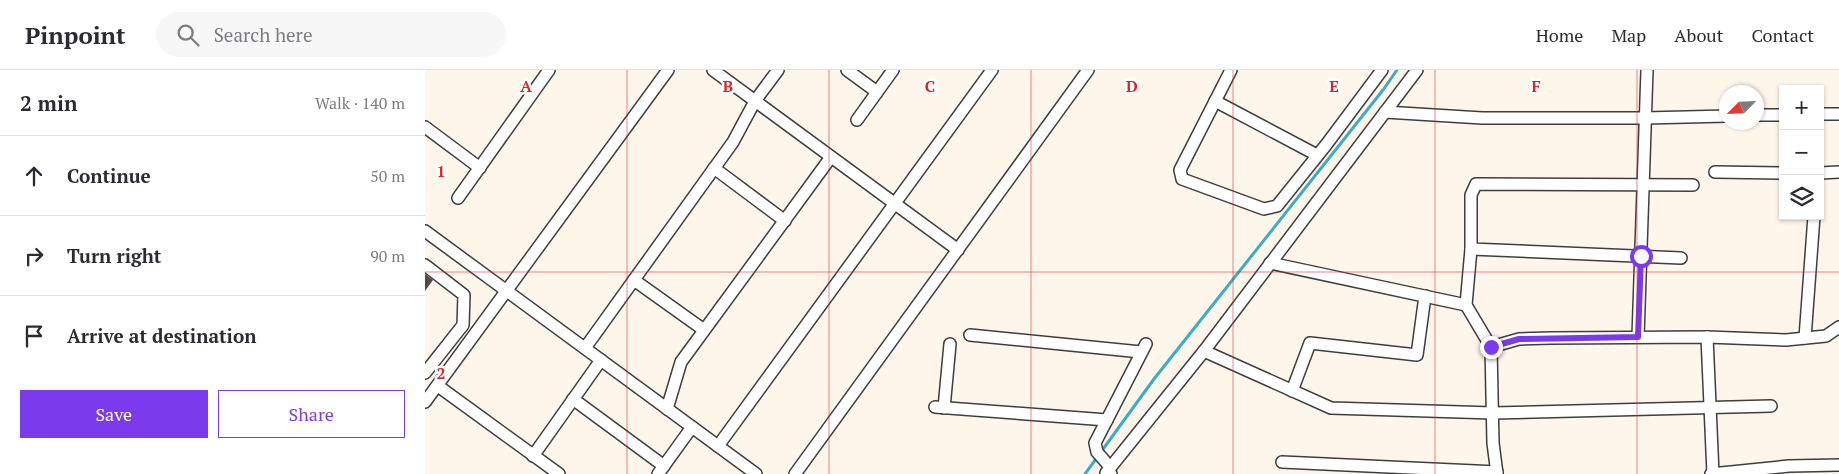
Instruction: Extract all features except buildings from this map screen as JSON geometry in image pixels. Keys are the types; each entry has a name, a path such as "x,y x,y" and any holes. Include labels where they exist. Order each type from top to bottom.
{"street":[{"path":"458,198 549,70"},
{"path":"425,402 668,70"},
{"path":"713,70 958,250"},
{"path":"585,348 733,142 755,101 778,70"},
{"path":"847,70 877,92"},
{"path":"857,120 893,70"},
{"path":"718,446 993,70"},
{"path":"795,474 1088,70"},
{"path":"1231,70 1180,170 1182,179 1269,209 1277,206 1382,70"},
{"path":"970,335 1143,348 1095,443 1097,452 1111,471 1205,351 1417,70"},
{"path":"1638,337 1647,70"},
{"path":"1215,101 1317,155"},
{"path":"1385,112 1483,118 1719,116"},
{"path":"1824,114 1839,114"},
{"path":"1764,116 1779,115"},
{"path":"425,127 479,168"},
{"path":"667,409 681,362 831,157"},
{"path":"714,168 785,220"},
{"path":"1715,172 1779,172"},
{"path":"1824,173 1839,172"},
{"path":"1283,462 1497,473 1493,443 1491,347 1466,305 1471,249 1471,194 1476,184 1693,185"},
{"path":"1805,338 1813,220"},
{"path":"425,231 756,474"},
{"path":"1471,249 1681,258"},
{"path":"1270,263 1466,305"},
{"path":"425,265 463,296 463,325 425,373"},
{"path":"634,280 704,330"},
{"path":"1292,391 1310,344 1417,355 1425,296"},
{"path":"1491,347 1519,339 1707,337 1786,340 1826,336 1839,326"},
{"path":"1707,337 1712,474 1789,466 1839,466"},
{"path":"950,344 940,407 1107,420"},
{"path":"1205,351 1331,408 1493,413 1771,406"},
{"path":"533,456 601,360"},
{"path":"438,386 559,474"},
{"path":"573,399 661,470 692,427"}],"waterway":[{"path":"1085,474 1154,379 1397,70"}],"route":[{"path":"1491,347 1519,339 1638,337 1641,256"}]}
